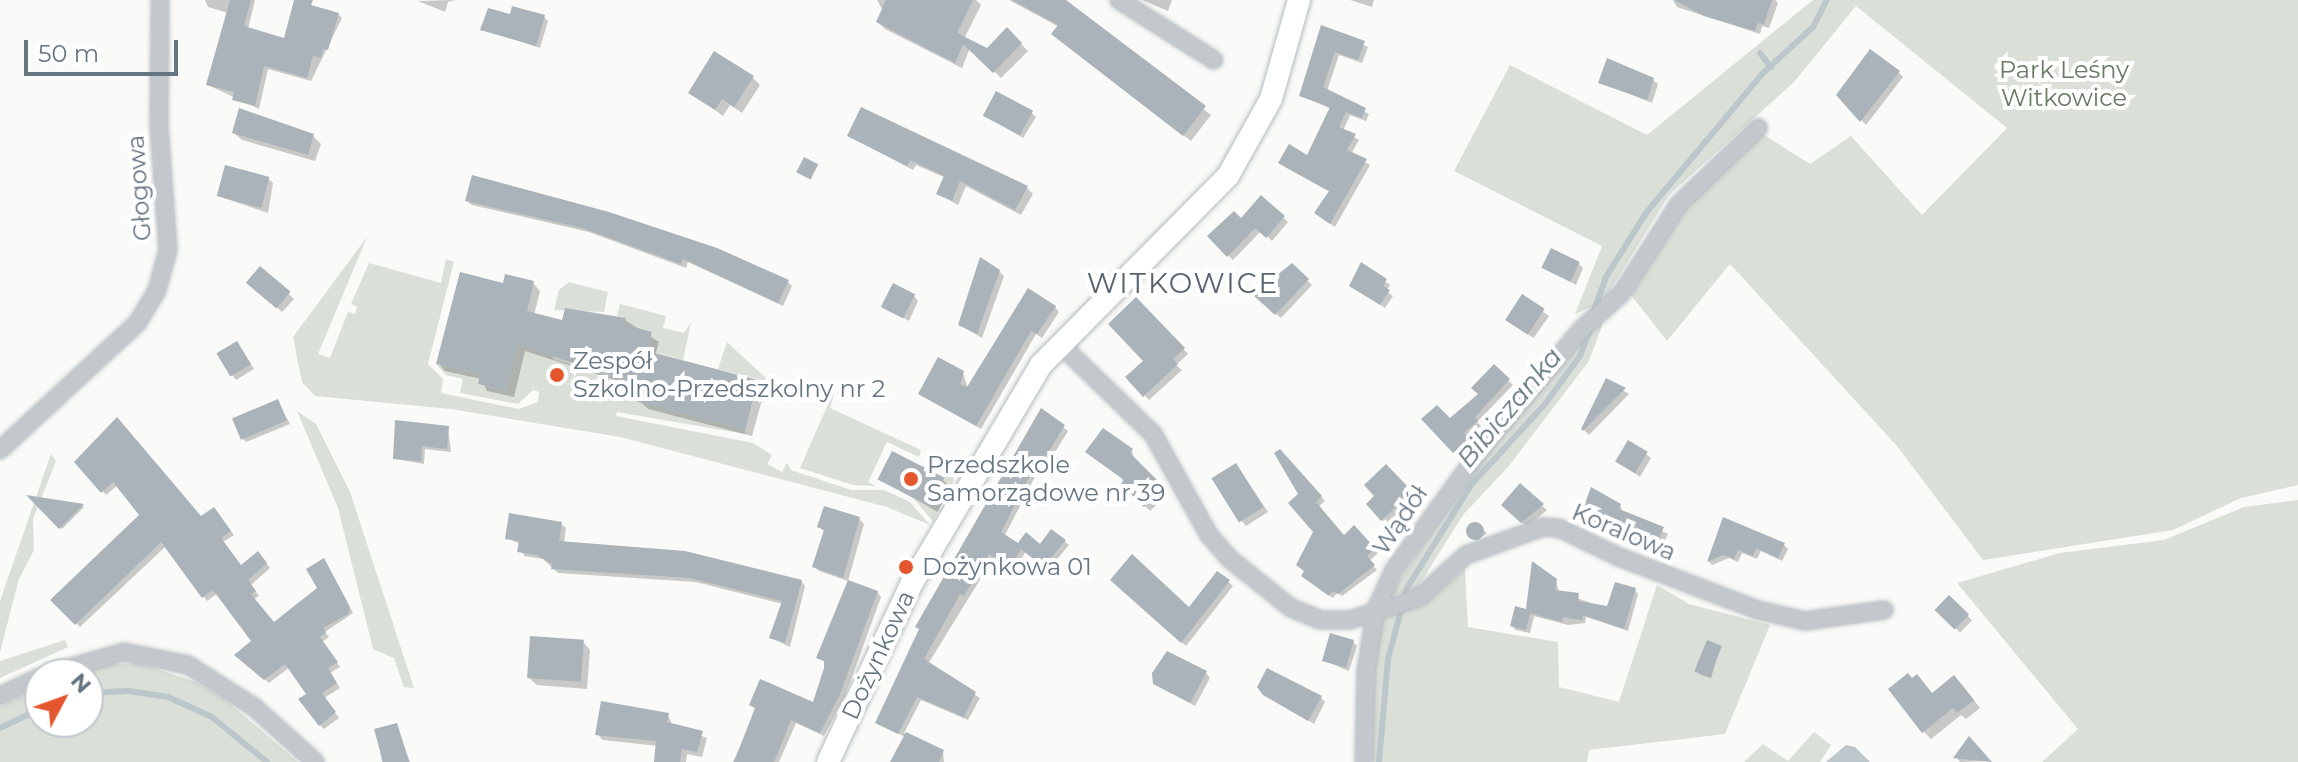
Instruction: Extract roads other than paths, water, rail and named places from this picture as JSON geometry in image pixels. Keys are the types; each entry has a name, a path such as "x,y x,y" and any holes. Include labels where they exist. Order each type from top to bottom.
{"street":[{"name":"Głogowa","path":"0,450 138,322 157,290 168,250 159,124 160,0"},
{"path":"1119,0 1214,60"},
{"name":"Dożynkowa","path":"828,762 912,583 1041,365 1059,343 1228,176 1271,99 1299,0"},
{"name":"Wądół","path":"1364,762 1366,671 1394,570 1456,480 1582,329 1607,311 1679,204 1758,128"},
{"name":"Koralowa","path":"1059,343 1153,434 1209,535 1259,586 1291,608 1321,620 1350,620 1420,597 1466,555 1543,527 1559,528 1619,557 1758,610 1805,621 1884,610"},
{"path":"103,658 124,652 188,665 254,707 315,762"},
{"path":"0,696 24,685"}],"waterway":[{"name":"Bibiczanka","path":"1593,313 1606,277 1646,213 1763,73 1813,27 1827,0"},
{"path":"1760,53 1771,67"},
{"name":"Bibiczanka","path":"1379,762 1388,659 1407,588 1471,485 1545,404 1580,356 1592,324"},
{"name":"Bibiczanka","path":"104,692 128,691 168,697 212,717 267,762"},
{"name":"Bibiczanka","path":"0,728 24,717"}],"place":[{"name":"Zespół Szkolno-Przedszkolny nr 2","path":"557,375"},
{"name":"Przedszkole Samorządowe nr 39","path":"911,479"},
{"name":"Dożynkowa 01","path":"906,567"}],"district":[{"name":"WITKOWICE","path":"1183,283"}],"park label":[{"name":"Park Leśny Witkowice","path":"2064,84"}]}
